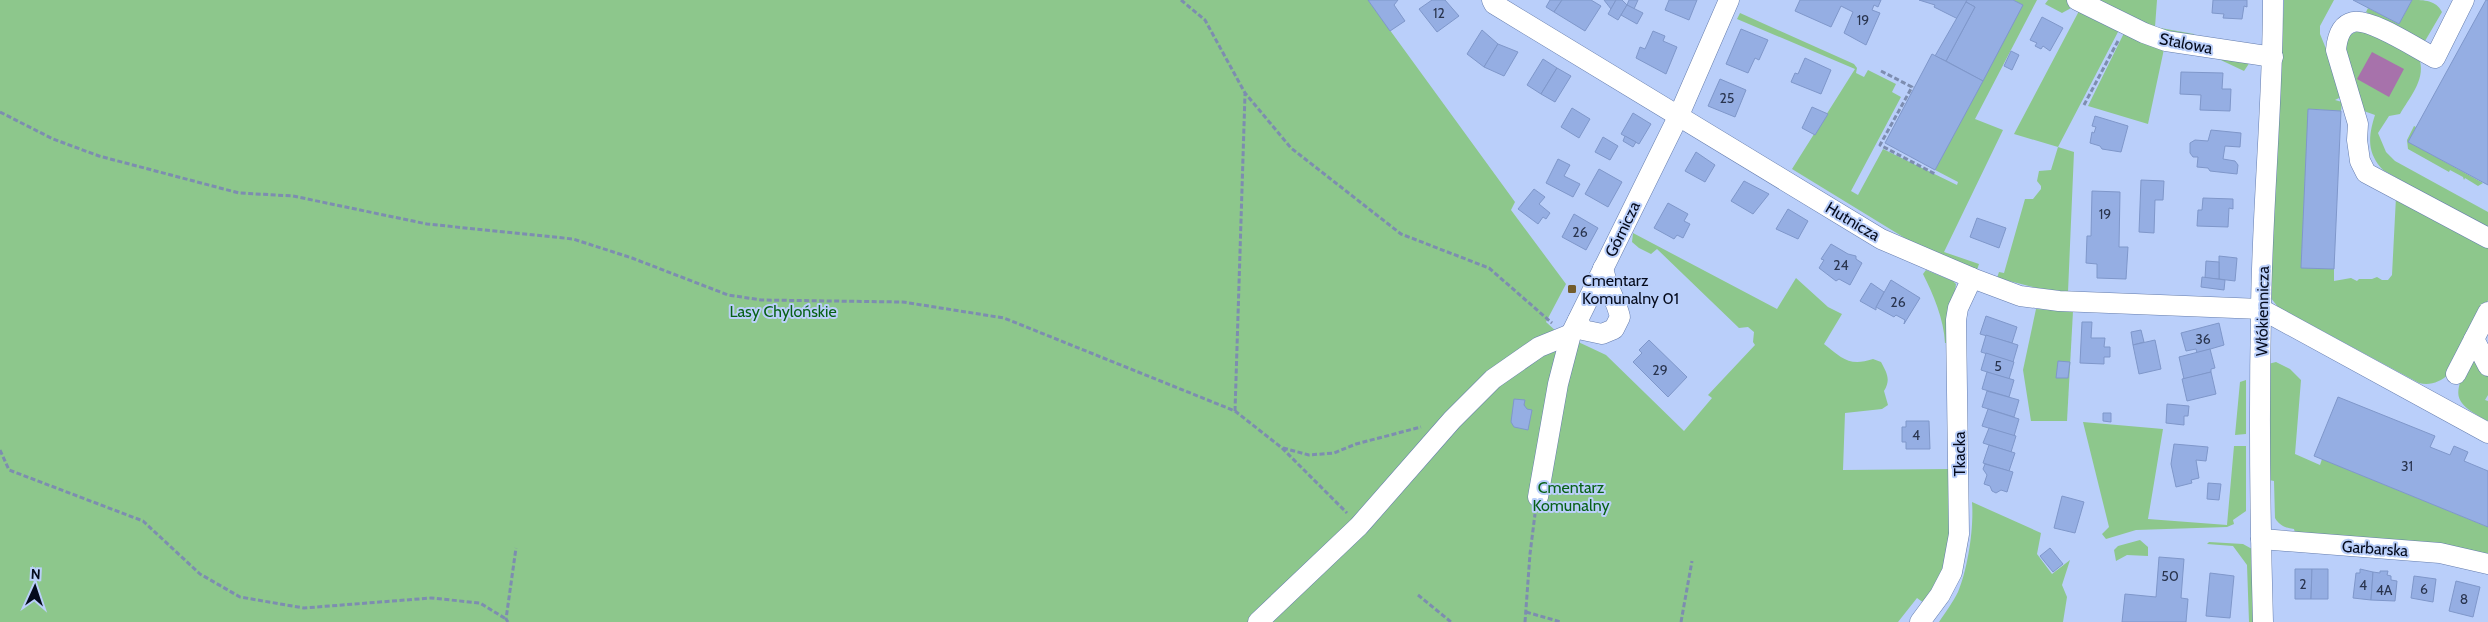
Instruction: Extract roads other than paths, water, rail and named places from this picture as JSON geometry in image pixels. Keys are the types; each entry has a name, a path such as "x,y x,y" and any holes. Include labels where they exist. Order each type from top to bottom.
{"street":[{"name":"Hutnicza","path":"1492,0 1494,4 1882,239 1972,278 2020,296 2058,301 2260,310"},
{"name":"Górnicza","path":"1538,496 1558,384 1572,330 1679,115 1729,0"},
{"name":"Stalowa","path":"2077,0 2166,41 2273,57"},
{"name":"Włókiennicza","path":"2263,622 2260,539 2260,310 2273,57 2273,0"},
{"path":"2464,0 2435,58 2368,24 2354,22 2345,26 2337,38 2336,50 2358,124 2356,140 2360,161 2366,173 2488,238"},
{"path":"1258,622 1359,526 1452,420 1493,379 1539,347 1572,330 1602,334 1614,329 1620,317 1618,306 1606,287 1603,268"},
{"name":"Tkacka","path":"1920,622 1940,596 1952,572 1959,534 1956,320 1958,308 1972,278"},
{"path":"2260,310 2488,432"},
{"path":"2456,374 2488,312"},
{"path":"2474,339 2488,366"},
{"name":"Garbarska","path":"2260,539 2440,552 2488,564"}],"place":[{"name":"Cmentarz Komunalny 01","path":"1572,289"}],"park label":[{"name":"Lasy Chylońskie","path":"783,311"},
{"name":"Cmentarz Komunalny","path":"1571,496"}]}
